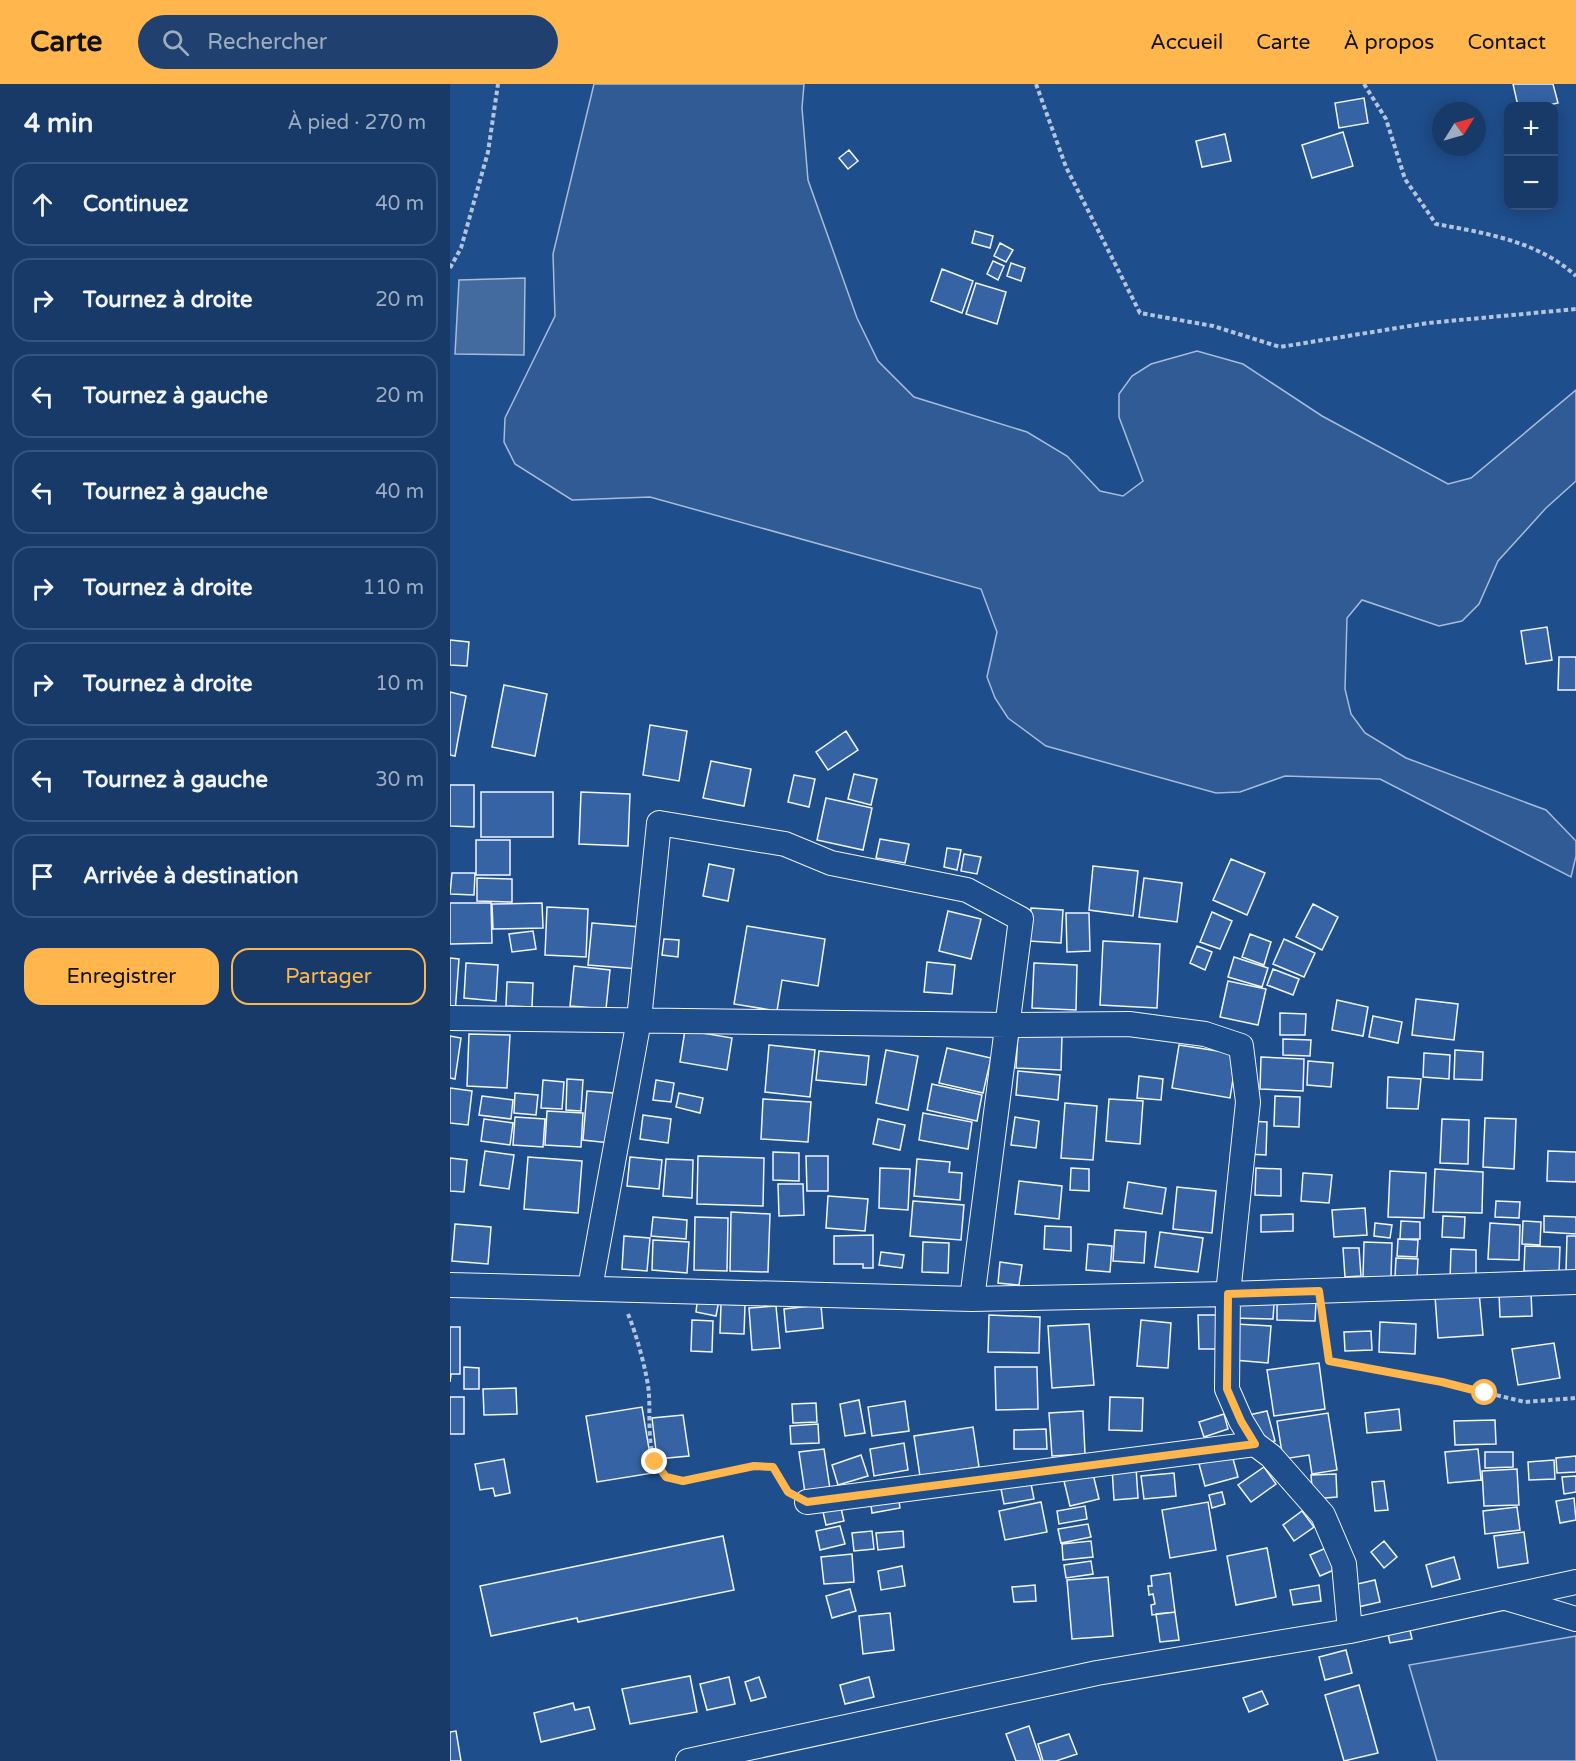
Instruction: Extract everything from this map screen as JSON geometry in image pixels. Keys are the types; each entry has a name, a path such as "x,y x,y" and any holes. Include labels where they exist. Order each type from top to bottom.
{"street":[{"path":"590,1288 639,1020 659,823 785,844 831,862 967,890 1021,919 972,1299"},
{"path":"450,1018 1008,1025 1129,1024 1205,1034 1241,1046 1248,1102 1228,1294 1227,1389 1241,1421 1255,1444 1271,1456 1323,1515 1344,1564 1350,1631"},
{"path":"450,1285 972,1299 1228,1294 1576,1282"},
{"path":"807,1502 1255,1444"},
{"path":"688,1761 1097,1672 1350,1631 1576,1582"},
{"path":"1504,1597 1576,1619"}],"path":[{"path":"450,268 461,248 488,152 498,84"},
{"path":"1036,84 1066,167 1140,313 1213,326 1280,347 1428,323 1576,309"},
{"path":"1364,84 1386,120 1405,179 1436,224 1499,236 1560,262 1576,276"},
{"path":"617,1288 633,1326 649,1393 648,1428 655,1462 666,1477 683,1481 754,1466 773,1467 788,1492 807,1502"},
{"path":"1319,1291 1329,1361 1442,1382 1525,1402 1576,1398"}],"shaded area":[{"path":"594,84 804,84 802,108 808,180 857,318 878,361 914,397 1027,432 1067,456 1100,491 1123,496 1143,481 1119,417 1119,394 1132,376 1151,364 1197,351 1243,364 1322,416 1448,484 1471,478 1576,390 1576,481 1546,508 1498,561 1479,604 1462,621 1439,626 1362,600 1347,618 1345,689 1351,714 1365,733 1406,758 1546,810 1576,841 1576,856 1571,877 1380,779 1285,776 1240,792 1216,793 1046,746 1008,718 995,698 987,677 997,632 981,589 650,497 572,500 515,464 504,442 505,418 555,316 553,254"},
{"path":"525,278 524,355 455,354 459,280"},
{"path":"1576,1636 1576,1761 1437,1761 1409,1665"}],"building":[{"path":"1513,84 1553,84 1558,102 1517,102"},
{"path":"1364,98 1368,123 1339,128 1335,103"},
{"path":"1343,132 1353,166 1312,178 1302,145"},
{"path":"1225,134 1231,161 1202,167 1196,141"},
{"path":"849,150 858,161 848,169 839,158"},
{"path":"975,231 993,236 990,248 972,243"},
{"path":"1000,243 1013,250 1006,262 994,256"},
{"path":"993,261 1004,266 998,280 987,274"},
{"path":"1011,263 1025,268 1021,281 1007,276"},
{"path":"942,269 973,281 962,313 931,301"},
{"path":"976,283 1006,292 997,324 966,314"},
{"path":"1547,627 1552,660 1526,664 1521,631"},
{"path":"450,640 469,642 467,666 450,665"},
{"path":"1559,657 1576,657 1576,690 1558,690"},
{"path":"504,685 547,694 535,756 492,747"},
{"path":"450,692 466,696 455,756 450,755"},
{"path":"650,725 687,731 679,781 643,775"},
{"path":"846,731 858,750 828,770 816,752"},
{"path":"711,761 751,769 744,806 703,798"},
{"path":"854,774 877,779 871,805 848,799"},
{"path":"794,775 815,779 809,807 788,802"},
{"path":"450,785 474,785 474,827 450,826"},
{"path":"481,792 553,792 553,837 481,837"},
{"path":"581,792 630,794 628,846 579,844"},
{"path":"826,798 872,808 863,850 817,840"},
{"path":"880,839 909,844 905,863 876,858"},
{"path":"476,840 510,840 510,875 476,875"},
{"path":"947,848 961,850 957,870 944,867"},
{"path":"964,854 981,857 977,874 961,871"},
{"path":"1231,859 1265,873 1247,915 1213,900"},
{"path":"709,864 734,869 728,901 703,896"},
{"path":"1093,866 1138,871 1133,916 1089,910"},
{"path":"452,873 475,873 474,895 450,894"},
{"path":"477,878 512,879 512,902 477,901"},
{"path":"1144,878 1182,883 1177,922 1139,917"},
{"path":"450,903 491,903 492,943 450,944"},
{"path":"542,903 543,928 493,929 492,904"},
{"path":"1313,904 1338,917 1322,950 1296,937"},
{"path":"547,907 588,909 586,957 545,955"},
{"path":"1031,908 1063,910 1061,943 1029,941"},
{"path":"948,911 981,919 971,959 939,951"},
{"path":"1212,912 1232,921 1220,949 1200,942"},
{"path":"1066,913 1089,913 1090,951 1067,952"},
{"path":"592,923 641,927 639,969 588,965"},
{"path":"747,926 825,939 818,986 782,980 777,1011 734,1004"},
{"path":"533,931 536,949 512,952 509,934"},
{"path":"1250,934 1271,942 1264,965 1242,957"},
{"path":"664,939 679,940 678,957 662,955"},
{"path":"1284,939 1315,953 1304,977 1273,964"},
{"path":"1103,941 1160,944 1157,1008 1100,1005"},
{"path":"1197,946 1212,952 1205,970 1190,963"},
{"path":"1234,957 1268,968 1262,987 1228,977"},
{"path":"450,958 459,959 455,1013 450,1013"},
{"path":"927,962 955,965 952,994 924,992"},
{"path":"466,963 498,965 496,1001 464,998"},
{"path":"1034,963 1077,965 1076,1010 1032,1008"},
{"path":"574,966 610,970 606,1009 570,1006"},
{"path":"1273,969 1299,979 1293,995 1267,985"},
{"path":"1228,981 1266,989 1258,1025 1220,1017"},
{"path":"507,982 533,983 532,1007 506,1006"},
{"path":"1416,999 1458,1004 1454,1040 1412,1035"},
{"path":"1337,1000 1368,1007 1363,1036 1332,1030"},
{"path":"1280,1013 1306,1014 1305,1035 1280,1035"},
{"path":"1373,1016 1402,1022 1398,1043 1369,1037"},
{"path":"685,1030 732,1038 727,1070 680,1062"},
{"path":"1018,1032 1062,1035 1061,1070 1016,1068"},
{"path":"469,1034 510,1035 507,1088 467,1086"},
{"path":"450,1036 461,1038 455,1079 450,1078"},
{"path":"1283,1039 1311,1040 1310,1056 1283,1055"},
{"path":"769,1045 815,1050 810,1097 765,1092"},
{"path":"1179,1045 1237,1054 1230,1098 1172,1088"},
{"path":"947,1048 991,1058 983,1093 939,1083"},
{"path":"886,1050 918,1056 908,1110 876,1103"},
{"path":"1455,1050 1483,1052 1482,1080 1454,1079"},
{"path":"819,1051 869,1056 866,1085 816,1080"},
{"path":"1424,1053 1450,1055 1449,1079 1423,1077"},
{"path":"1261,1057 1304,1059 1303,1091 1260,1089"},
{"path":"1308,1061 1333,1063 1331,1087 1307,1085"},
{"path":"1018,1071 1060,1075 1058,1100 1016,1095"},
{"path":"1139,1076 1163,1079 1161,1100 1137,1098"},
{"path":"1388,1077 1421,1079 1418,1109 1387,1108"},
{"path":"567,1079 583,1080 581,1111 566,1110"},
{"path":"543,1080 564,1082 562,1109 541,1108"},
{"path":"656,1080 674,1083 671,1102 653,1100"},
{"path":"932,1084 982,1095 977,1121 927,1110"},
{"path":"450,1088 472,1091 468,1125 450,1123"},
{"path":"587,1091 614,1093 610,1143 583,1140"},
{"path":"515,1093 538,1095 536,1115 514,1113"},
{"path":"679,1093 703,1098 700,1113 676,1107"},
{"path":"482,1096 513,1100 511,1119 479,1115"},
{"path":"1275,1096 1300,1097 1299,1127 1274,1126"},
{"path":"763,1099 811,1102 808,1142 761,1139"},
{"path":"1109,1099 1143,1101 1140,1144 1106,1141"},
{"path":"1065,1103 1097,1106 1093,1160 1061,1158"},
{"path":"547,1111 583,1113 581,1147 545,1145"},
{"path":"923,1113 972,1122 968,1149 919,1140"},
{"path":"643,1115 671,1119 668,1143 640,1139"},
{"path":"515,1117 545,1119 543,1147 513,1145"},
{"path":"1015,1117 1039,1121 1036,1148 1011,1145"},
{"path":"1485,1118 1516,1119 1514,1169 1483,1167"},
{"path":"484,1119 513,1123 510,1145 481,1141"},
{"path":"878,1119 905,1125 900,1150 873,1144"},
{"path":"1442,1119 1469,1120 1468,1164 1440,1163"},
{"path":"1248,1121 1267,1122 1266,1155 1247,1154"},
{"path":"485,1151 514,1155 509,1189 480,1185"},
{"path":"1548,1151 1576,1152 1576,1182 1547,1181"},
{"path":"773,1152 799,1153 799,1181 773,1180"},
{"path":"698,1156 764,1158 763,1206 697,1204"},
{"path":"806,1156 828,1156 828,1191 807,1191"},
{"path":"528,1157 582,1161 578,1213 524,1209"},
{"path":"630,1157 662,1160 659,1189 627,1186"},
{"path":"450,1158 467,1160 464,1192 450,1191"},
{"path":"666,1159 693,1160 692,1198 663,1196"},
{"path":"917,1159 950,1162 949,1172 962,1173 960,1200 914,1196"},
{"path":"880,1168 910,1169 908,1210 879,1208"},
{"path":"1071,1168 1089,1169 1089,1191 1070,1190"},
{"path":"1256,1168 1281,1169 1281,1196 1255,1195"},
{"path":"1435,1169 1483,1172 1482,1213 1433,1212"},
{"path":"1390,1171 1426,1173 1424,1218 1388,1217"},
{"path":"1303,1173 1332,1175 1329,1203 1301,1201"},
{"path":"1019,1181 1062,1186 1059,1219 1015,1214"},
{"path":"1128,1182 1166,1188 1162,1214 1124,1208"},
{"path":"778,1184 803,1184 804,1215 779,1216"},
{"path":"1177,1187 1216,1191 1212,1233 1173,1229"},
{"path":"828,1196 868,1199 865,1231 826,1228"},
{"path":"913,1201 964,1205 961,1240 910,1236"},
{"path":"1496,1201 1520,1202 1519,1218 1495,1217"},
{"path":"1365,1208 1367,1235 1334,1237 1332,1210"},
{"path":"731,1212 770,1214 768,1272 730,1271"},
{"path":"1293,1214 1293,1231 1261,1232 1261,1215"},
{"path":"1443,1216 1465,1217 1464,1238 1442,1237"},
{"path":"1544,1216 1576,1217 1576,1234 1544,1232"},
{"path":"653,1217 687,1220 686,1239 651,1236"},
{"path":"695,1217 728,1218 727,1271 694,1270"},
{"path":"1401,1221 1420,1222 1420,1239 1400,1239"},
{"path":"1523,1221 1541,1222 1540,1245 1522,1244"},
{"path":"1375,1223 1392,1225 1390,1238 1374,1236"},
{"path":"1490,1223 1520,1225 1519,1260 1488,1259"},
{"path":"455,1224 491,1227 488,1264 452,1261"},
{"path":"1045,1226 1071,1227 1071,1251 1044,1249"},
{"path":"1115,1230 1146,1232 1144,1263 1113,1261"},
{"path":"1160,1232 1203,1238 1198,1272 1155,1267"},
{"path":"873,1235 873,1268 863,1268 863,1264 834,1264 834,1236"},
{"path":"624,1236 650,1238 647,1271 622,1269"},
{"path":"1567,1236 1576,1236 1576,1272 1566,1272"},
{"path":"1398,1239 1418,1240 1417,1257 1397,1256"},
{"path":"653,1240 689,1242 687,1273 652,1270"},
{"path":"923,1242 949,1243 948,1273 922,1272"},
{"path":"1364,1242 1392,1243 1391,1277 1363,1277"},
{"path":"1088,1244 1112,1246 1110,1272 1086,1270"},
{"path":"1525,1246 1560,1247 1559,1273 1524,1271"},
{"path":"1343,1248 1359,1248 1361,1276 1345,1277"},
{"path":"1451,1249 1476,1250 1476,1280 1450,1279"},
{"path":"881,1252 904,1255 902,1268 879,1265"},
{"path":"1396,1258 1418,1259 1417,1278 1395,1278"},
{"path":"1000,1262 1022,1265 1019,1285 998,1283"},
{"path":"1479,1292 1483,1335 1438,1338 1435,1296"},
{"path":"1531,1292 1532,1316 1500,1317 1499,1293"},
{"path":"698,1296 719,1300 716,1316 696,1312"},
{"path":"1277,1301 1316,1303 1315,1321 1277,1320"},
{"path":"1233,1303 1274,1304 1273,1319 1232,1318"},
{"path":"721,1304 745,1305 744,1334 720,1333"},
{"path":"821,1305 823,1328 786,1332 784,1309"},
{"path":"776,1306 780,1348 752,1350 749,1308"},
{"path":"989,1315 1040,1317 1039,1353 988,1352"},
{"path":"1198,1315 1216,1315 1216,1349 1199,1349"},
{"path":"692,1320 713,1321 712,1352 691,1351"},
{"path":"1141,1320 1171,1323 1168,1368 1137,1366"},
{"path":"1380,1322 1416,1324 1415,1354 1379,1352"},
{"path":"1089,1324 1094,1385 1052,1388 1048,1326"},
{"path":"1236,1324 1271,1326 1268,1363 1234,1360"},
{"path":"450,1327 460,1327 460,1374 451,1374 450,1382"},
{"path":"1371,1331 1372,1350 1345,1351 1344,1332"},
{"path":"1554,1343 1560,1378 1518,1385 1512,1349"},
{"path":"1319,1363 1325,1409 1274,1416 1267,1370"},
{"path":"464,1367 479,1368 479,1389 464,1389"},
{"path":"995,1367 1037,1367 1038,1409 996,1410"},
{"path":"516,1388 517,1414 484,1415 483,1389"},
{"path":"450,1397 464,1397 464,1434 450,1434"},
{"path":"1110,1397 1143,1398 1142,1431 1109,1430"},
{"path":"859,1400 865,1433 845,1436 840,1404"},
{"path":"905,1401 909,1431 872,1436 868,1407"},
{"path":"816,1403 817,1422 793,1423 792,1404"},
{"path":"642,1407 653,1473 597,1482 586,1416"},
{"path":"1399,1409 1401,1430 1367,1433 1365,1413"},
{"path":"1083,1411 1085,1454 1052,1456 1049,1413"},
{"path":"1267,1411 1275,1441 1266,1443 1249,1415"},
{"path":"1328,1413 1337,1470 1312,1474 1309,1455 1283,1459 1277,1421"},
{"path":"1224,1414 1228,1429 1204,1437 1199,1422"},
{"path":"683,1415 689,1456 657,1459 652,1418"},
{"path":"1495,1420 1496,1444 1455,1445 1454,1421"},
{"path":"818,1424 819,1443 791,1444 790,1426"},
{"path":"973,1427 979,1467 920,1476 914,1436"},
{"path":"1046,1429 1047,1449 1014,1449 1014,1430"},
{"path":"904,1443 908,1470 874,1476 870,1449"},
{"path":"824,1449 830,1489 805,1493 799,1452"},
{"path":"1478,1449 1481,1480 1448,1483 1445,1452"},
{"path":"1485,1452 1513,1452 1513,1467 1485,1468"},
{"path":"861,1455 868,1476 838,1485 832,1465"},
{"path":"1232,1455 1238,1477 1205,1486 1199,1464"},
{"path":"1576,1456 1576,1472 1557,1473 1556,1458"},
{"path":"504,1459 510,1493 495,1496 493,1488 480,1490 475,1464"},
{"path":"1554,1460 1555,1479 1529,1480 1528,1462"},
{"path":"1136,1467 1138,1498 1114,1500 1112,1468"},
{"path":"1264,1467 1276,1484 1251,1502 1238,1485"},
{"path":"1517,1469 1519,1505 1484,1506 1482,1471"},
{"path":"1174,1473 1176,1496 1144,1499 1141,1476"},
{"path":"1093,1474 1099,1499 1070,1506 1064,1481"},
{"path":"1336,1474 1337,1497 1313,1499 1311,1475"},
{"path":"1576,1476 1576,1492 1564,1494 1562,1477"},
{"path":"1030,1479 1034,1499 1004,1504 1000,1484"},
{"path":"1384,1481 1388,1510 1375,1511 1372,1482"},
{"path":"1222,1492 1225,1504 1212,1508 1209,1495"},
{"path":"898,1494 900,1508 872,1513 870,1498"},
{"path":"1574,1498 1576,1520 1560,1523 1556,1501"},
{"path":"1041,1502 1047,1532 1005,1540 999,1511"},
{"path":"1208,1502 1216,1550 1170,1558 1162,1510"},
{"path":"1085,1506 1087,1519 1059,1524 1057,1511"},
{"path":"1517,1507 1520,1530 1485,1534 1483,1511"},
{"path":"841,1508 844,1521 826,1525 823,1512"},
{"path":"1302,1511 1314,1527 1294,1541 1283,1525"},
{"path":"1088,1524 1091,1537 1061,1543 1058,1529"},
{"path":"840,1526 845,1544 820,1550 816,1531"},
{"path":"872,1531 874,1549 854,1551 852,1533"},
{"path":"903,1531 904,1547 878,1550 876,1533"},
{"path":"1524,1532 1528,1563 1498,1568 1494,1536"},
{"path":"723,1536 734,1590 578,1622 577,1618 491,1636 480,1586"},
{"path":"1091,1541 1093,1557 1063,1560 1062,1544"},
{"path":"1384,1541 1397,1557 1384,1568 1371,1552"},
{"path":"1267,1548 1276,1597 1236,1605 1227,1556"},
{"path":"1326,1548 1336,1569 1320,1576 1310,1555"},
{"path":"852,1554 854,1582 824,1584 821,1557"},
{"path":"1454,1557 1460,1579 1432,1587 1426,1565"},
{"path":"1091,1561 1093,1574 1066,1578 1064,1565"},
{"path":"902,1566 905,1586 881,1590 878,1571"},
{"path":"1170,1573 1175,1612 1152,1615 1151,1605 1155,1604 1153,1594 1149,1595 1148,1586 1152,1586 1151,1576"},
{"path":"1108,1577 1113,1636 1072,1639 1067,1580"},
{"path":"1375,1580 1380,1602 1358,1607 1353,1585"},
{"path":"1035,1585 1036,1601 1014,1602 1012,1587"},
{"path":"1319,1585 1321,1601 1293,1605 1290,1590"},
{"path":"850,1589 856,1611 832,1618 826,1596"},
{"path":"1175,1612 1179,1640 1160,1642 1156,1614"},
{"path":"890,1613 894,1650 863,1654 859,1616"},
{"path":"1409,1626 1412,1639 1390,1643 1387,1630"},
{"path":"1346,1650 1352,1673 1325,1680 1319,1657"},
{"path":"690,1676 697,1712 630,1724 622,1689"},
{"path":"729,1677 735,1704 707,1710 700,1684"},
{"path":"759,1677 766,1697 751,1701 745,1682"},
{"path":"869,1677 874,1697 845,1704 840,1685"},
{"path":"1359,1685 1378,1753 1344,1761 1325,1695"},
{"path":"1262,1691 1268,1704 1249,1712 1243,1698"},
{"path":"573,1703 575,1710 589,1707 595,1729 541,1742 534,1713"},
{"path":"1029,1726 1041,1761 1016,1761 1006,1734"},
{"path":"456,1731 461,1761 450,1761 450,1732"},
{"path":"1069,1734 1077,1754 1056,1761 1043,1761 1038,1744"}],"route":[{"path":"655,1462 666,1477 683,1481 754,1466 773,1467 788,1492 807,1502 1255,1444 1241,1421 1227,1389 1228,1294 1319,1291 1329,1361 1442,1382 1485,1393"}]}
